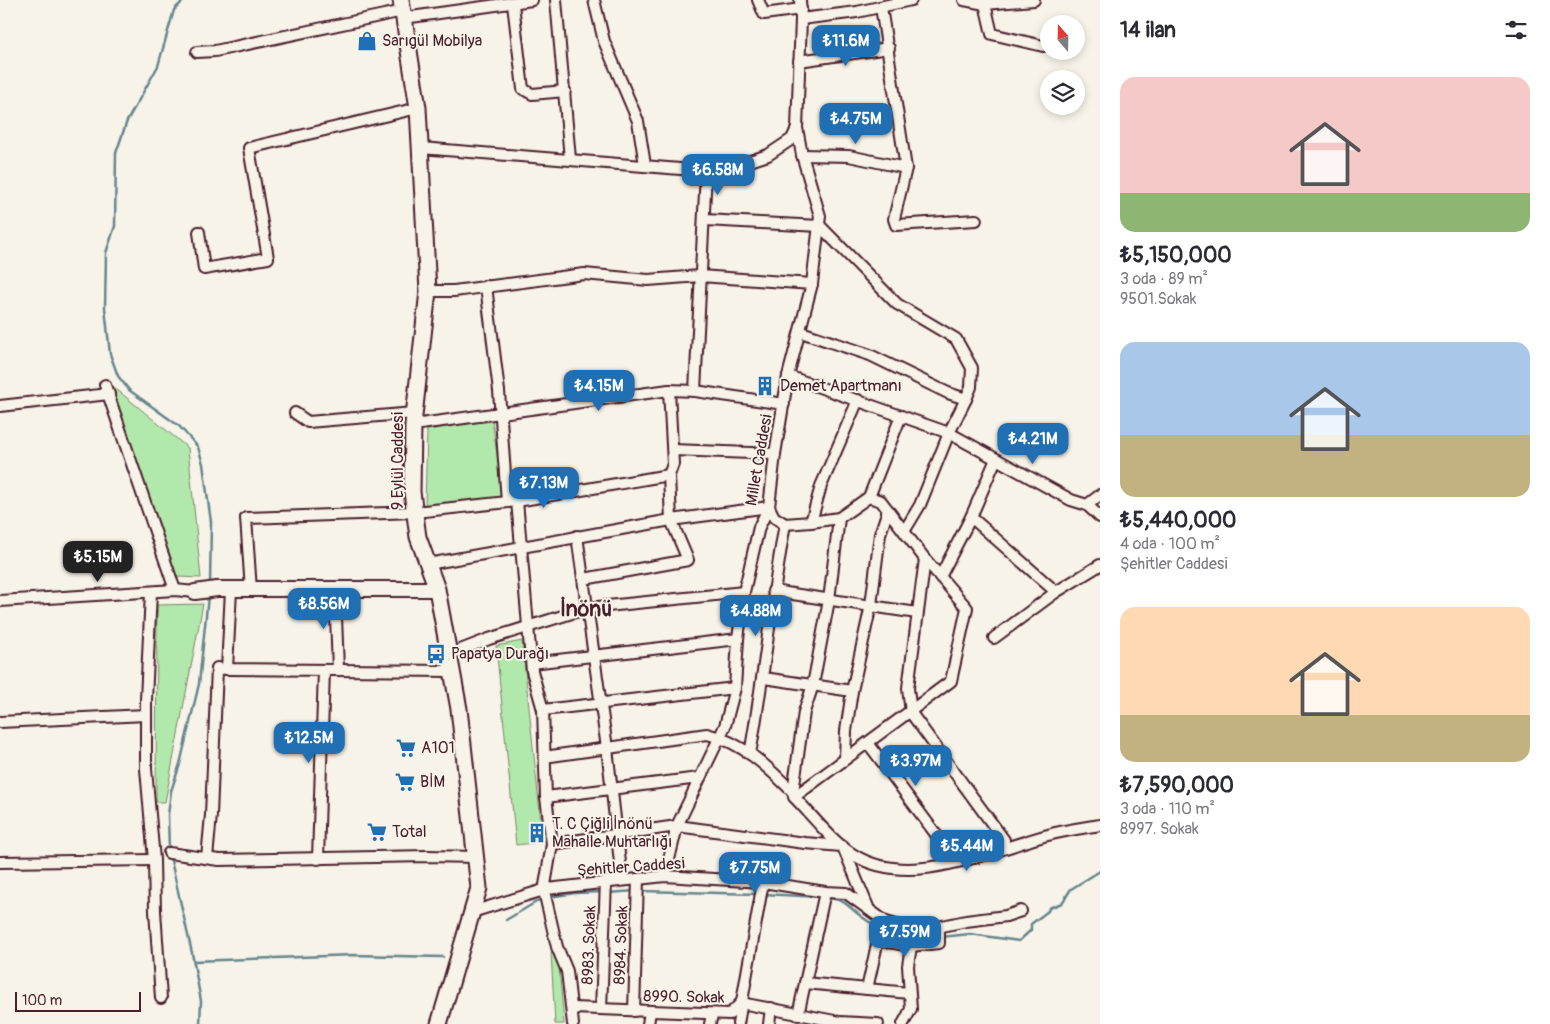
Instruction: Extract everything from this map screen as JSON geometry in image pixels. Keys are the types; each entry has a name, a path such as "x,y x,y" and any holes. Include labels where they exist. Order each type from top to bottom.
{"main road":[{"name":"9 Eylül Caddesi","path":"403,10 422,148 428,290 414,419 412,492 418,537 438,588 450,654 459,709 479,888 439,1024"}],"street":[{"path":"197,52 215,51 403,10 513,4 532,0"},
{"path":"556,0 570,159"},
{"path":"594,0 604,41 638,121 645,165"},
{"path":"758,0 764,14 801,10 857,12 911,0"},
{"path":"857,12 860,0"},
{"path":"964,0 985,4 1034,0"},
{"path":"513,4 523,89 532,94 565,91"},
{"path":"985,4 992,34 1040,45"},
{"path":"881,7 889,48 906,168 894,219 896,225 976,220"},
{"name":"Millet Caddesi","path":"665,876 677,826 720,737 735,688 738,639 744,592 759,527 769,507 775,454 788,376 812,284 820,216 802,155 797,128 801,10"},
{"path":"799,61 889,48"},
{"path":"199,232 204,269 268,258 249,148 418,108"},
{"path":"422,148 717,172 768,154 792,139 797,128"},
{"path":"802,155 849,156 906,168"},
{"path":"695,391 706,172"},
{"path":"705,220 820,226 897,304 956,339 972,368 971,387 949,432 934,473 905,530"},
{"path":"428,290 454,291 584,274 648,280 700,276 812,284"},
{"path":"486,286 499,391 499,413 521,548 532,663 543,710 546,797 552,844 544,891 567,971 573,1024"},
{"path":"801,332 870,355 948,394 966,399"},
{"path":"788,376 949,432 1071,500 1087,505 1100,517"},
{"path":"0,406 107,390 175,590"},
{"path":"584,579 688,560 671,520 669,475 673,464 673,450 669,390"},
{"path":"295,413 308,422 414,419 499,413 669,390 695,391 784,404"},
{"path":"812,522 821,486 858,400"},
{"path":"428,564 671,520 769,507 774,517 785,524 839,518 869,497 902,416"},
{"path":"673,450 775,454"},
{"path":"940,577 971,518 996,459"},
{"path":"251,590 246,518 415,512 512,501 669,475"},
{"path":"1087,505 1100,495"},
{"path":"794,794 911,713 951,681 967,608 925,559 881,500 869,497"},
{"path":"845,759 846,730 852,692 871,605 880,534 888,510"},
{"path":"794,794 804,712 813,685 829,600 839,518"},
{"path":"971,518 1056,592"},
{"path":"750,754 764,678 773,591 785,524"},
{"path":"577,536 601,702 622,880"},
{"path":"925,559 908,688 911,713 1004,840"},
{"path":"994,638 1056,592 1100,565"},
{"path":"0,601 175,590 195,592 224,590 438,588"},
{"path":"335,589 338,670"},
{"path":"224,590 227,670"},
{"path":"773,591 917,613"},
{"path":"151,592 146,715 146,769 154,860 155,911 161,998"},
{"path":"450,654 528,626 588,608 744,592"},
{"path":"532,663 738,639"},
{"path":"207,858 211,814 217,668 227,670 452,671"},
{"path":"318,859 324,670"},
{"path":"764,678 852,692"},
{"path":"543,710 735,688"},
{"path":"0,722 146,715"},
{"path":"544,757 691,735 707,734 720,737 763,763 842,846 854,855 872,864 909,870 978,857 1048,835 1100,825"},
{"path":"868,743 944,845"},
{"path":"546,797 699,778"},
{"path":"552,844 677,826 842,846"},
{"path":"842,846 868,907"},
{"path":"169,852 207,858 477,857"},
{"path":"0,862 154,860"},
{"name":"Şehitler Caddesi","path":"472,912 544,891 606,884 622,880 638,882 665,876 763,882 824,896 846,893 868,907 886,922 918,931 939,929 973,919 1006,916 1021,911"},
{"name":"8984. Sokak","path":"634,1011 638,882"},
{"path":"738,1024 763,882"},
{"name":"8983. Sokak","path":"601,1009 606,884"},
{"path":"798,1015 824,896"},
{"path":"868,989 878,940 911,946 939,943 939,929"},
{"path":"903,1024 911,1009 908,966 911,946"},
{"path":"805,983 909,993"},
{"name":"8990. Sokak","path":"572,1008 650,1012 711,1019 730,1014 741,1003 840,1022 878,1024"},
{"path":"768,1024 771,1008"},
{"path":"648,1024 650,1012"}],"green space":[{"path":"110,384 188,448 201,578 177,577"},
{"path":"492,420 503,496 425,507 427,430"},
{"path":"203,604 165,802 156,802 157,605"},
{"path":"522,641 543,842 516,845 496,646"},
{"path":"551,952 558,956 564,1024 555,1024"}],"waterway":[{"path":"184,0 174,10 158,66 127,121 116,153 115,226 106,253 105,308 110,354 118,376 129,390 179,426 198,447 203,464 211,522 210,585"},
{"path":"169,850 168,815 171,791 180,764 199,684 208,596"},
{"path":"170,856 201,1001 200,1024"},
{"path":"941,937 970,934 1019,941 1031,930 1031,924 1048,911 1049,908 1062,903 1071,889 1100,871"},
{"path":"608,893 635,891"},
{"path":"641,891 758,894"},
{"path":"549,897 575,893 603,892"},
{"path":"763,894 820,897"},
{"path":"506,920 543,898"},
{"path":"825,898 842,901 870,923 888,931 907,936 936,937"},
{"path":"194,961 353,955 443,957"}],"place":[{"name":"Sarıgül Mobilya","path":"367,41"},
{"name":"Demet Apartmanı","path":"765,386"},
{"name":"Papatya Durağı","path":"436,654"},
{"name":"A101","path":"406,748"},
{"name":"BİM","path":"405,782"},
{"name":"Total","path":"377,832"},
{"name":"T. C Çiğli İnönü Mahalle Muhtarlığı","path":"537,833"}],"district":[{"name":"İnönü","path":"586,609"}]}
